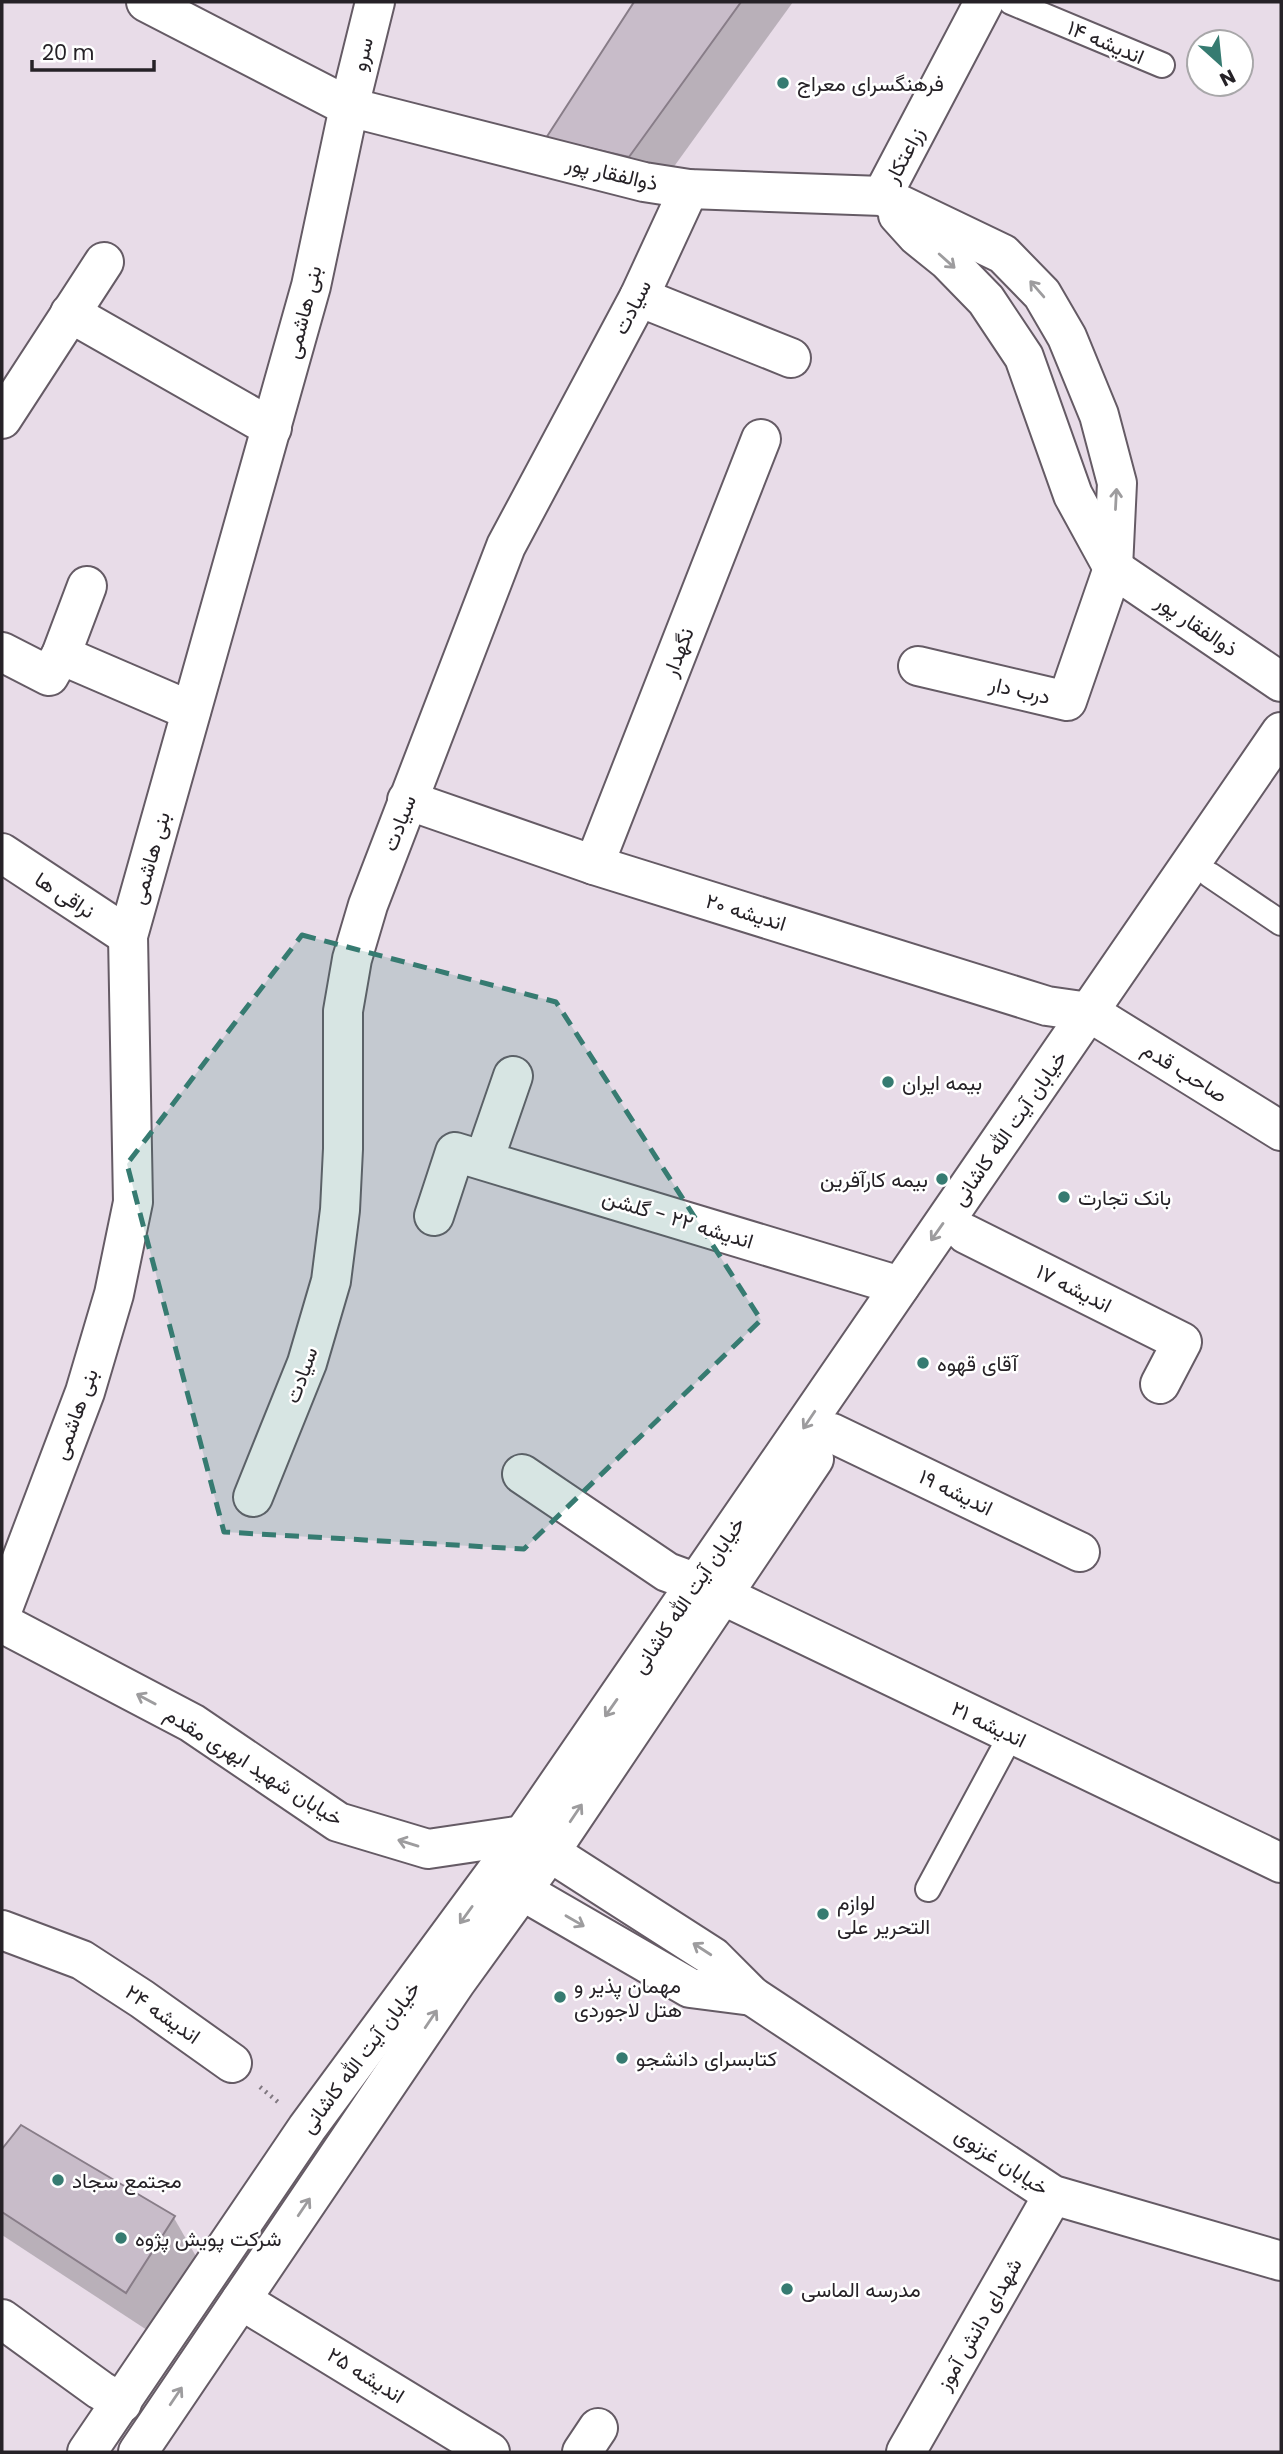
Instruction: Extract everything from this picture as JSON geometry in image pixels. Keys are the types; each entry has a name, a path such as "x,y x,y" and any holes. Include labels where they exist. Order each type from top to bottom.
{"street":[{"name":"ذوالفقار پور","path":"146,2 349,107 644,182 689,189 882,196 1003,254 1042,294 1067,337 1099,415 1117,484 1113,568"},
{"name":"سرو","path":"349,107 375,2"},
{"name":"زراعتکار","path":"882,196 984,2"},
{"name":"بنی هاشمی","path":"2,1611 85,1392 114,1294 133,1202 128,936 311,286 349,107"},
{"name":"سیادت","path":"253,1497 307,1363 331,1281 340,1210 343,1149 342,1011 352,959 368,905 506,546 639,297 689,189"},
{"name":"ذوالفقار پور","path":"882,196 917,236 948,261 986,300 1024,357 1073,495 1113,568 1281,682"},
{"path":"2,419 104,262"},
{"path":"639,297 791,358"},
{"path":"70,313 272,428"},
{"name":"نگهدار","path":"594,865 761,439"},
{"name":"درب دار","path":"918,666 1067,701 1113,568"},
{"path":"2,652 49,676 61,655 87,586"},
{"path":"61,655 191,711"},
{"name":"خیابان آیت الله کاشانی","path":"710,1590 832,1433 966,1234 1098,1018 1281,732"},
{"name":"خیابان آیت الله کاشانی","path":"87,2452 307,2128 509,1883 710,1590 901,1286 1098,1018 1210,875 1281,770"},
{"name":"اندیشه ۲۰","path":"407,800 594,865 1047,1006 1098,1018"},
{"name":"نراقی ها","path":"2,853 128,936"},
{"name":"صاحب قدم","path":"1098,1018 1281,1131"},
{"path":"434,1216 513,1076"},
{"name":"اندیشه ۲۲ - گلشن","path":"470,1156 901,1286"},
{"name":"اندیشه ۱۷","path":"966,1234 1182,1342 1160,1384"},
{"name":"اندیشه ۱۹","path":"832,1433 1080,1552"},
{"name":"اندیشه ۲۱","path":"522,1474 667,1572 710,1590 1011,1735 1279,1857"},
{"name":"خیابان شهید ابهری مقدم","path":"2,1623 192,1723 338,1822 428,1849 536,1843"},
{"path":"536,1843 713,1957 752,1996"},
{"path":"509,1883 690,1988 752,1996"},
{"name":"خیابان آیت الله کاشانی","path":"138,2452 456,1982 509,1883"},
{"name":"اندیشه ۲۴","path":"2,1930 82,1960 142,1998 232,2063"},
{"name":"خیابان غزنوی","path":"752,1996 1053,2195 1281,2261"},
{"name":"شهدای دانش آموز","path":"906,2452 1053,2195"},
{"name":"اندیشه ۲۵","path":"241,2300 490,2452"},
{"path":"2,2319 121,2403"}],"lane":[{"name":"اندیشه ۱۴","path":"1011,2 1162,65"},
{"path":"1210,875 1281,923"},
{"path":"928,1889 1011,1735"}],"path":[{"path":"232,2063 307,2128"}],"highlighted area":[{"path":"302,935 556,1002 761,1320 524,1549 224,1532 127,1164"}],"building":[{"path":"634,2 741,2 629,157 546,138"},
{"name":"مجتمع سجاد","path":"21,2125 175,2216 126,2293 2,2212 2,2149"}],"place":[{"name":"فرهنگسرای معراج","path":"783,83"},
{"name":"بیمه ایران","path":"888,1082"},
{"name":"بیمه کارآفرین","path":"942,1179"},
{"name":"بانک تجارت","path":"1064,1197"},
{"name":"آقای قهوه","path":"923,1363"},
{"name":"لوازم التحریر علی","path":"823,1914"},
{"name":"مهمان پذیر و هتل لاجوردی","path":"560,1997"},
{"name":"کتابسرای دانشجو","path":"622,2058"},
{"name":"مجتمع سجاد","path":"58,2180"},
{"name":"شرکت پویش پژوه","path":"121,2238"},
{"name":"مدرسه الماسی","path":"787,2289"}]}
